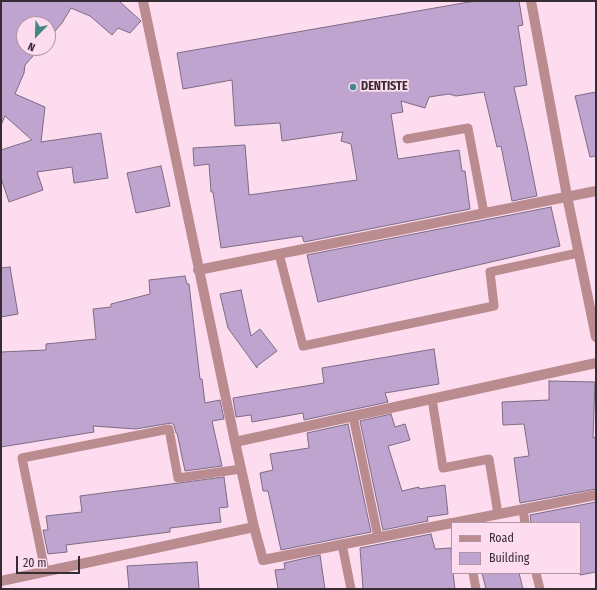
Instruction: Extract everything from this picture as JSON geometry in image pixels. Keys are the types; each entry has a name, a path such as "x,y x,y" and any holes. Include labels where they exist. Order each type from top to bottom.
{"street":[{"path":"142,1 235,442 263,560 451,524"},
{"path":"531,1 578,253 596,337"},
{"path":"198,270 596,191"},
{"path":"235,442 596,363"},
{"path":"462,522 596,495"},
{"path":"1,581 254,527"},
{"path":"1,584 5,589"}],"lane":[{"path":"407,139 468,128 484,213"},
{"path":"279,254 303,346 494,306 490,272 578,253"},
{"path":"432,399 443,468 489,459 498,514"},
{"path":"353,416 378,537"},
{"path":"45,571 22,458 169,429 178,478 241,469"},
{"path":"523,509 526,522"},
{"path":"342,544 351,589"},
{"path":"473,574 476,589"},
{"path":"536,574 540,589"}],"building":[{"path":"1,1 119,1 141,21 130,33 118,28 112,35 90,16 71,8 56,30 56,16 16,16 16,56 33,56 25,65 24,73 15,94 45,107 41,142 101,133 108,178 74,183 72,167 37,172 43,190 9,202 1,178 1,150 32,140 5,116 1,125"},
{"path":"475,1 519,1 523,25 518,26 527,85 514,87 537,196 512,201 501,146 497,147 484,92 456,96 449,94 429,97 425,108 401,101 403,112 391,114 398,159 459,150 462,171 465,171 470,209 304,242 302,236 221,248 213,192 211,192 209,164 194,166 193,148 245,145 249,195 357,180 351,144 341,141 343,132 282,141 280,123 235,126 232,80 183,89 177,53"},
{"path":"596,92 596,156 590,157 575,96"},
{"path":"161,166 170,206 136,213 127,173"},
{"path":"551,207 560,246 318,302 307,255"},
{"path":"10,267 18,314 1,317 1,268"},
{"path":"185,276 187,284 189,284 200,379 202,379 205,403 220,400 224,419 212,421 222,466 185,471 177,433 174,425 171,423 136,429 93,426 94,432 1,447 1,352 46,350 46,344 96,339 93,309 111,307 111,304 150,294 149,280"},
{"path":"241,290 251,336 260,329 277,351 257,366 257,368 228,328 220,294"},
{"path":"434,349 439,384 385,393 388,402 304,420 303,413 252,422 251,415 236,417 233,398 324,383 322,368"},
{"path":"549,381 595,382 593,438 596,437 596,489 520,503 514,458 529,456 524,424 503,425 502,402 549,400"},
{"path":"391,414 395,427 405,424 410,440 388,446 402,491 419,487 419,489 445,485 448,514 427,517 428,521 383,530 360,421"},
{"path":"348,424 371,532 281,550 268,491 263,491 260,473 273,470 270,454 309,448 307,433"},
{"path":"224,477 228,507 219,508 221,522 170,528 170,532 66,545 67,552 48,554 43,530 48,530 46,516 82,512 80,496"},
{"path":"596,502 596,572 580,575 581,522 531,522 530,515"},
{"path":"431,534 435,549 451,548 451,574 453,574 455,589 363,589 360,548"},
{"path":"320,555 325,589 278,589 275,570 285,569 284,563"},
{"path":"197,562 199,589 129,589 127,566"},
{"path":"482,574 519,574 523,589 486,589"}],"place":[{"name":"DENTISTE","path":"353,87"}]}
